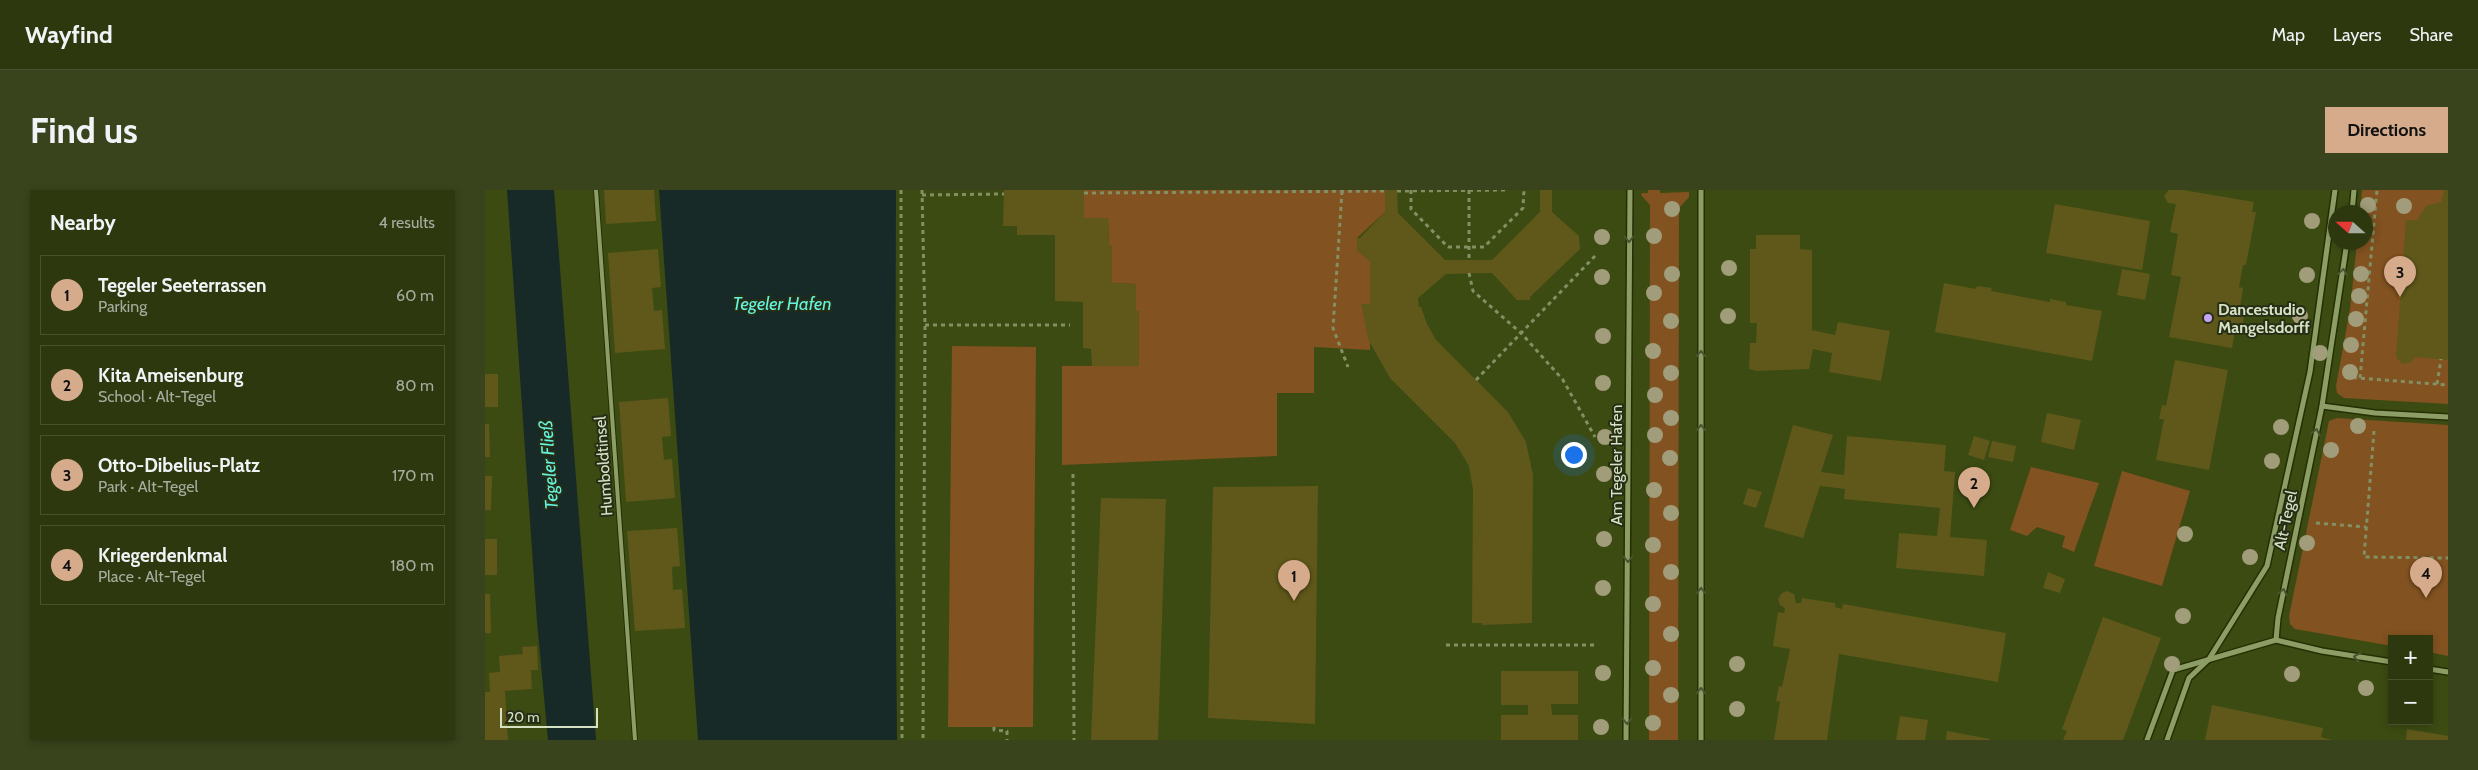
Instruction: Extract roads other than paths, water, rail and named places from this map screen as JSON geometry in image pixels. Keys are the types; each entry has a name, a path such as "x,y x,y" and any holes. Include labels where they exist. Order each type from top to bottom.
{"street":[{"name":"Am Tegeler Hafen","path":"1626,740 1630,190"},
{"path":"1701,190 1701,740"},
{"path":"2167,740 2189,678 2209,659 2267,566 2310,372 2335,190"},
{"path":"2353,205 2354,190"},
{"name":"Alt-Tegel","path":"2276,640 2322,406 2346,250"},
{"path":"2322,406 2448,417"},
{"path":"2147,740 2173,670 2276,640 2322,651 2388,661"},
{"path":"2433,670 2448,672"}],"lane":[{"name":"Humboldtinsel","path":"596,190 635,740"}],"water":[{"name":"Tegeler Fließ","path":"507,190 554,190 596,740 548,740 537,622"},
{"name":"Tegeler Hafen","path":"659,190 896,190 895,514 897,740 698,740"}],"place":[{"name":"Otto-Dibelius-Platz","path":"2400,297"},
{"name":"Dancestudio Mangelsdorff","path":"2208,318"},
{"name":"Kita Ameisenburg","path":"1974,508"},
{"name":"Kriegerdenkmal","path":"2426,598"},
{"name":"Tegeler Seeterrassen","path":"1294,601"}]}
